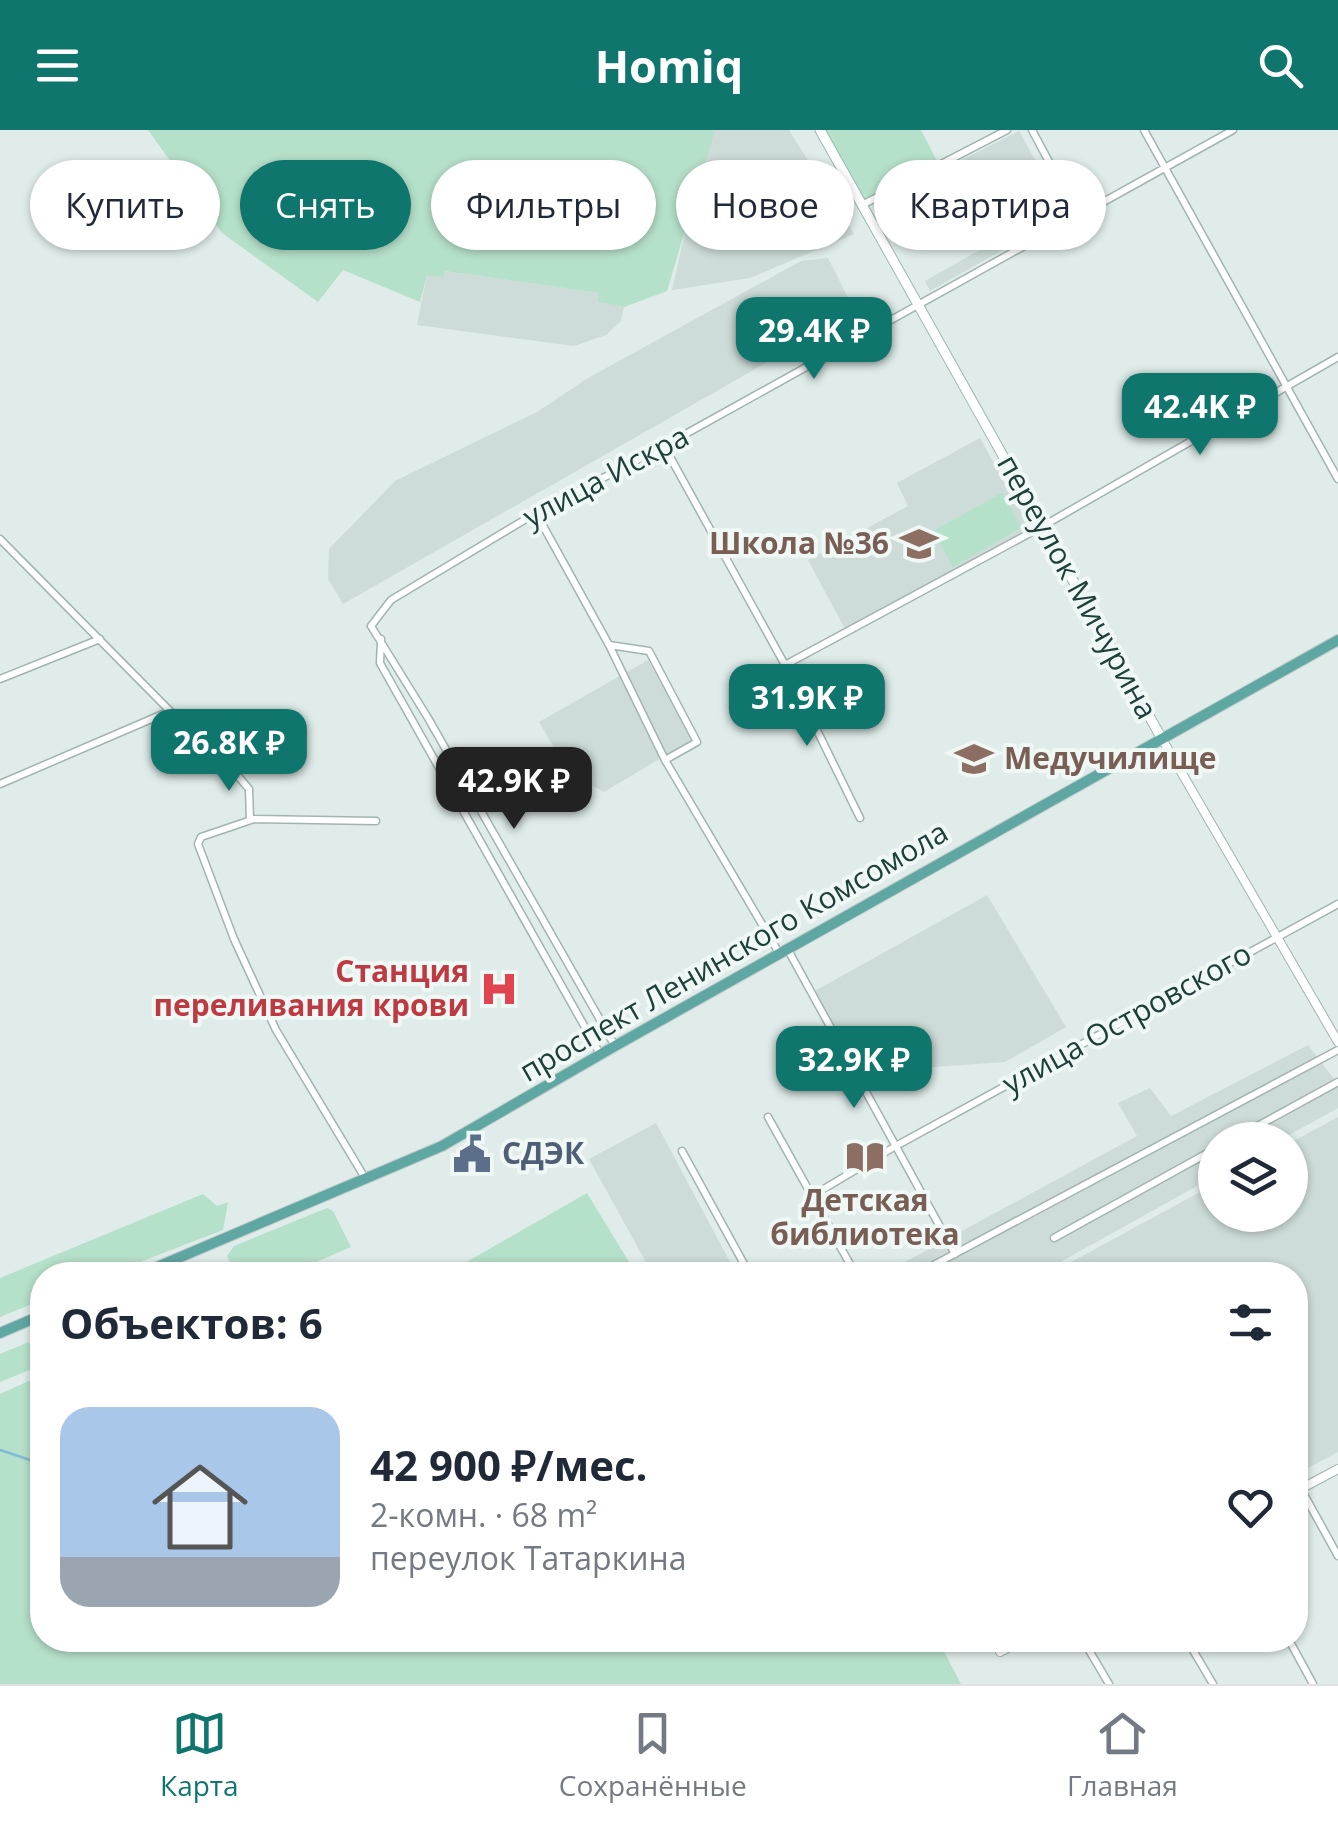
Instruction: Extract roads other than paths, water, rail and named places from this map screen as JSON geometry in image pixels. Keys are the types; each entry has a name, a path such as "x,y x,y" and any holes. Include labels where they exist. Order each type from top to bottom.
{"main road":[{"name":"переулок Мичурина","path":"820,130 1162,739"},
{"name":"проспект Ленинского Комсомола","path":"169,1262 366,1180 485,1124 600,1054 1338,640"},
{"path":"0,1333 30,1320"}],"street":[{"path":"862,204 1008,130"},
{"path":"1032,130 1048,160"},
{"path":"1144,130 1338,480"},
{"name":"улица Искра","path":"1106,201 1233,130"},
{"name":"улица Искра","path":"381,638 370,626 391,600 536,512 664,446 1016,250"},
{"path":"785,665 1043,526 1338,357"},
{"path":"664,446 785,665 860,818"},
{"path":"536,512 609,644 665,760 783,951 955,1254"},
{"path":"0,539 226,762 249,790 250,820"},
{"path":"381,638 615,1046"},
{"path":"381,638 380,663 600,1054"},
{"path":"0,679 100,639"},
{"path":"609,644 649,652 697,742 665,760"},
{"path":"0,784 170,710"},
{"name":"переулок Мичурина","path":"1162,739 1338,1042"},
{"path":"366,1180 276,1030 200,852 200,837 250,820 376,821"},
{"name":"улица Островского","path":"812,1196 894,1147 1338,904"},
{"path":"940,1262 1338,1050"},
{"path":"1265,1122 1338,1082"},
{"path":"768,1116 849,1262"},
{"path":"682,1151 743,1262"},
{"path":"1054,1238 1198,1158"},
{"path":"1308,1486 1338,1469"},
{"path":"1308,1507 1338,1556"},
{"path":"1091,1652 1109,1684"},
{"path":"1194,1652 1212,1684"},
{"path":"1295,1652 1313,1684"}],"waterway":[{"path":"0,1450 30,1460"}],"place":[{"name":"Школа №36","path":"919,544"},
{"name":"Медучилище","path":"974,759"},
{"name":"Станция переливания крови","path":"499,989"},
{"name":"СДЭК","path":"472,1154"},
{"name":"Детская библиотека","path":"865,1157"}]}
